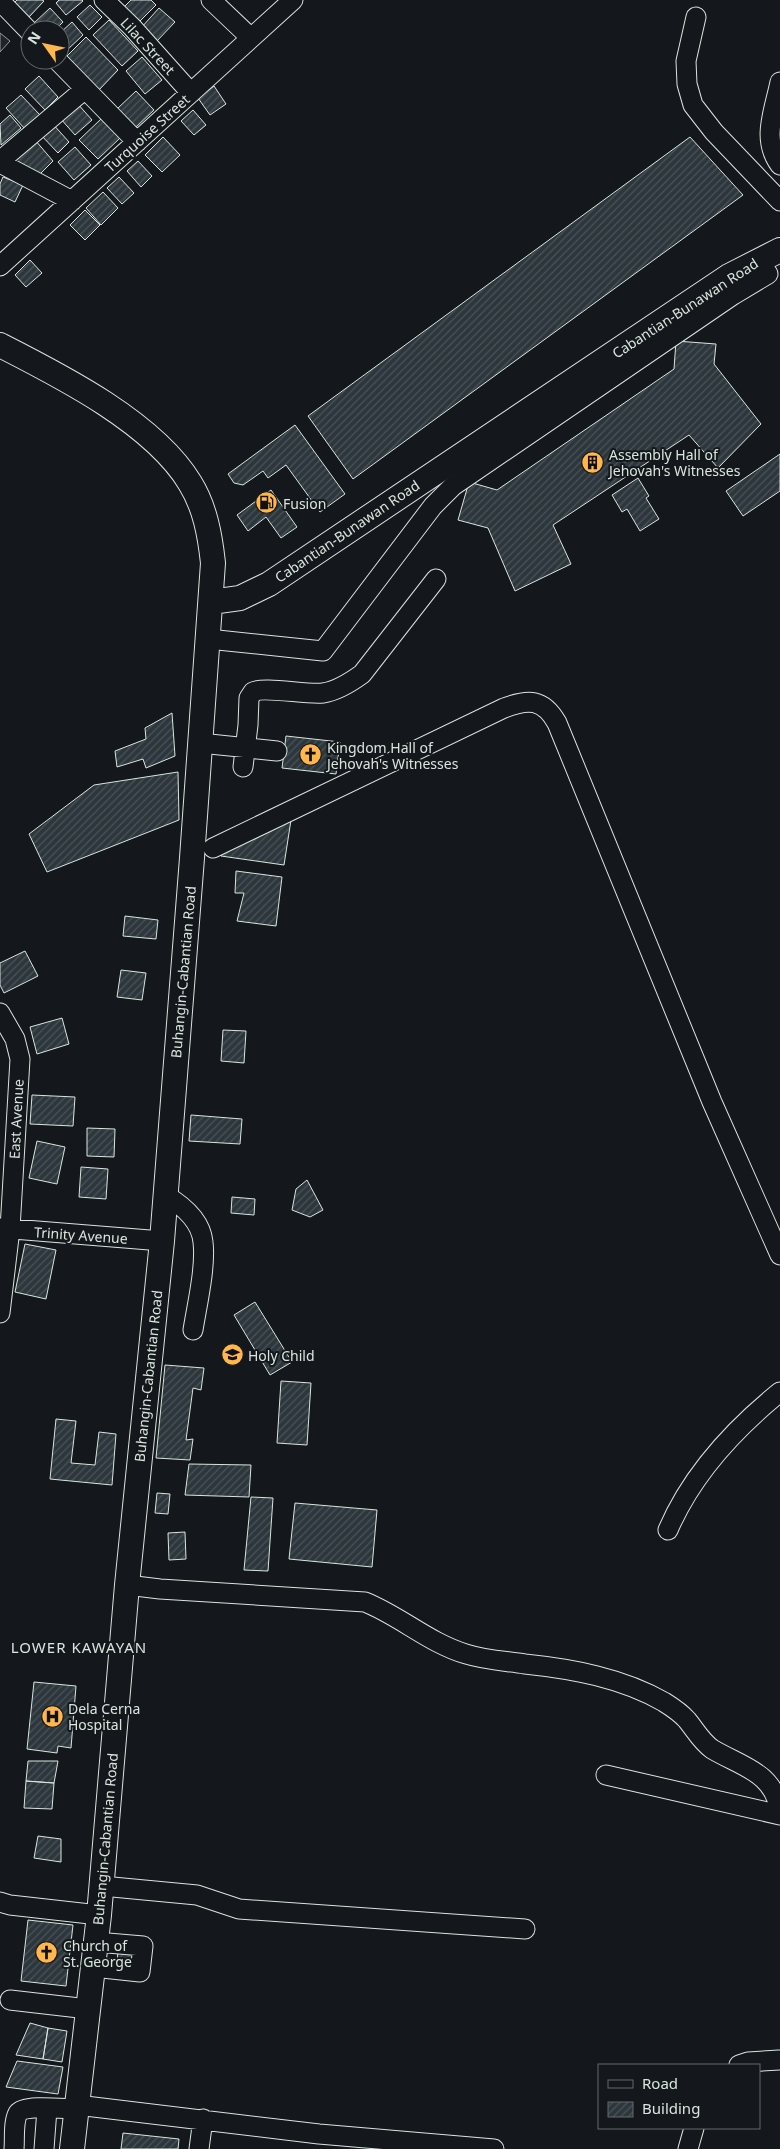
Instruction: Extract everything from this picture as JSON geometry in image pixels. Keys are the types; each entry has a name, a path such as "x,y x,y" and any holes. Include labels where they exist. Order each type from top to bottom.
{"main road":[{"name":"Cabantian-Bunawan Road","path":"211,602 240,598 269,584 720,282 770,255"},
{"path":"0,345 72,382 116,412 165,452 178,466 191,483 208,525 213,563 211,602"},
{"name":"Buhangin-Cabantian Road","path":"72,2149 102,1886 127,1585 162,1241 211,602"}],"street":[{"name":"Lilac Street","path":"104,0 132,27 191,93"},
{"path":"211,0 251,38"},
{"name":"Turquoise Street","path":"0,266 7,249 72,201 293,0"},
{"path":"0,1 20,22"},
{"path":"696,18 686,62 687,84 693,104 702,119 780,201"},
{"path":"67,70 136,142"},
{"path":"765,184 780,167 770,148 769,136 780,82"},
{"path":"72,201 0,162 85,89"},
{"path":"743,161 770,148"},
{"path":"208,639 323,651 442,496 464,478 768,274 770,255"},
{"path":"243,766 249,698 253,692 262,689 302,694 325,693 350,682 362,674 436,579"},
{"path":"213,848 504,708 519,702 530,701 546,708 556,723 708,1093 780,1255"},
{"path":"200,744 277,751"},
{"name":"East Avenue","path":"0,1013 15,1039 20,1059 5,1228 0,1313"},
{"path":"165,1195 183,1206 197,1225 203,1241 202,1273 193,1330"},
{"name":"Trinity Avenue","path":"5,1228 162,1241"},
{"path":"668,1530 689,1489 722,1446 740,1427 780,1392"},
{"path":"127,1585 160,1590 365,1602 386,1610 439,1644 466,1654 501,1662 576,1670 604,1677 676,1709 687,1720 698,1736 711,1748 755,1772 766,1781 775,1792 780,1814 606,1775"},
{"path":"102,1886 197,1895 239,1909 525,1929"},
{"path":"0,1902 10,1905 99,1915"},
{"path":"93,1968 140,1972 142,1946 96,1942"},
{"path":"10,2000 88,2008"},
{"path":"742,2064 779,2060"},
{"path":"14,2149 17,2114 21,2110 30,2107 77,2107 319,2134 494,2149"},
{"path":"44,2149 47,2108"},
{"path":"199,2149 203,2120"},
{"path":"688,2149 694,2129"}],"shaded area":[{"path":"0,33 10,41 0,52"}],"building":[{"path":"17,0 44,1 29,17 14,3"},
{"path":"59,0 83,1 66,15 56,3"},
{"path":"131,0 151,0 156,5 138,23 123,8"},
{"path":"90,5 102,17 89,30 77,17"},
{"path":"50,8 61,20 37,20"},
{"path":"159,8 175,22 156,42 141,28"},
{"path":"109,20 138,51 122,66 93,35"},
{"path":"72,22 83,35 70,47 70,24"},
{"path":"86,37 118,70 98,91 70,63 70,53"},
{"path":"142,57 162,80 145,94 126,71"},
{"path":"39,76 58,97 45,110 25,89"},
{"path":"214,86 226,104 210,115 198,98"},
{"path":"136,91 154,110 135,128 117,109"},
{"path":"21,95 40,115 25,129 6,108"},
{"path":"77,103 92,120 75,135 60,118"},
{"path":"193,110 206,125 194,135 181,121"},
{"path":"10,115 21,128 1,145 0,124"},
{"path":"101,119 120,138 98,159 79,140"},
{"path":"51,122 69,142 58,153 40,134"},
{"path":"163,137 180,155 162,172 145,155"},
{"path":"690,137 743,195 353,479 308,416"},
{"path":"35,140 53,161 40,174 13,161"},
{"path":"75,147 91,165 74,180 58,162"},
{"path":"138,161 152,176 141,187 127,171"},
{"path":"3,177 23,185 15,202 0,195 0,184"},
{"path":"119,177 134,193 122,204 107,188"},
{"path":"103,192 118,208 101,225 86,208"},
{"path":"85,210 100,225 85,240 70,225"},
{"path":"30,260 42,273 26,287 15,275"},
{"name":"Assembly Hall of Jehovah's Witnesses","path":"676,341 716,344 714,364 761,424 718,468 689,435 553,525 571,564 515,591 488,528 458,520 469,482 497,490 674,369"},
{"path":"295,425 345,494 320,512 286,465 268,478 263,471 243,485 234,483 228,474"},
{"path":"780,454 780,491 743,516 726,491"},
{"path":"638,478 649,496 646,498 659,519 640,531 627,509 622,512 612,495"},
{"name":"Fusion","path":"271,490 297,527 281,538 266,517 248,531 237,515"},
{"path":"172,713 175,756 146,768 143,759 117,767 115,751 146,739 145,728"},
{"name":"Kingdom Hall of Jehovah's Witnesses","path":"286,736 340,742 336,774 282,768"},
{"path":"178,772 179,820 47,872 29,834 94,785"},
{"path":"291,820 284,865 221,856 223,849"},
{"path":"236,871 282,877 276,926 237,921 244,893 235,893"},
{"path":"125,916 158,920 156,939 123,936"},
{"path":"25,951 38,976 4,993 0,985 0,963"},
{"path":"121,970 146,973 142,1000 117,997"},
{"path":"62,1018 69,1044 37,1054 30,1027"},
{"path":"223,1030 246,1031 244,1063 221,1061"},
{"path":"32,1095 75,1097 73,1126 30,1124"},
{"path":"191,1115 242,1119 240,1144 189,1141"},
{"path":"87,1128 115,1129 114,1157 87,1156"},
{"path":"37,1141 65,1147 57,1184 29,1178"},
{"path":"81,1167 108,1169 106,1199 79,1197"},
{"path":"307,1180 323,1210 310,1217 292,1210 296,1189"},
{"path":"232,1197 255,1199 254,1215 231,1213"},
{"path":"25,1244 56,1250 46,1299 15,1292"},
{"path":"255,1302 292,1362 270,1375 234,1315"},
{"path":"165,1365 204,1368 201,1390 193,1388 186,1440 193,1439 190,1460 156,1458"},
{"path":"281,1381 311,1383 307,1445 277,1443"},
{"path":"56,1419 76,1421 71,1463 95,1465 99,1432 116,1434 112,1485 50,1479"},
{"path":"189,1464 251,1465 249,1497 185,1495"},
{"path":"157,1493 170,1494 168,1514 155,1513"},
{"path":"251,1497 273,1498 268,1571 244,1570"},
{"path":"295,1503 377,1510 372,1567 289,1559"},
{"path":"185,1532 186,1559 169,1560 168,1533"},
{"name":"Dela Cerna Hospital","path":"34,1682 76,1686 71,1748 58,1746 57,1753 27,1749"},
{"path":"28,1761 58,1761 54,1783 26,1781"},
{"path":"26,1781 54,1783 52,1809 24,1808"},
{"path":"38,1836 61,1839 61,1862 34,1858"},
{"name":"Church of St. George","path":"28,1920 73,1925 66,1986 21,1981"},
{"path":"118,1949 136,1950 135,1966 117,1965"},
{"path":"30,2023 48,2028 43,2059 16,2055"},
{"path":"48,2028 67,2031 62,2062 43,2059"},
{"path":"17,2061 63,2067 58,2094 6,2087"},
{"path":"123,2133 179,2139 178,2149 121,2149"}],"place":[{"name":"Assembly Hall of Jehovah's Witnesses","path":"593,462"},
{"name":"Fusion","path":"267,503"},
{"name":"Kingdom Hall of Jehovah's Witnesses","path":"311,755"},
{"name":"Holy Child","path":"232,1355"},
{"name":"Dela Cerna Hospital","path":"52,1716"},
{"name":"Church of St. George","path":"47,1953"}],"district":[{"name":"LOWER KAWAYAN","path":"79,1647"}]}
